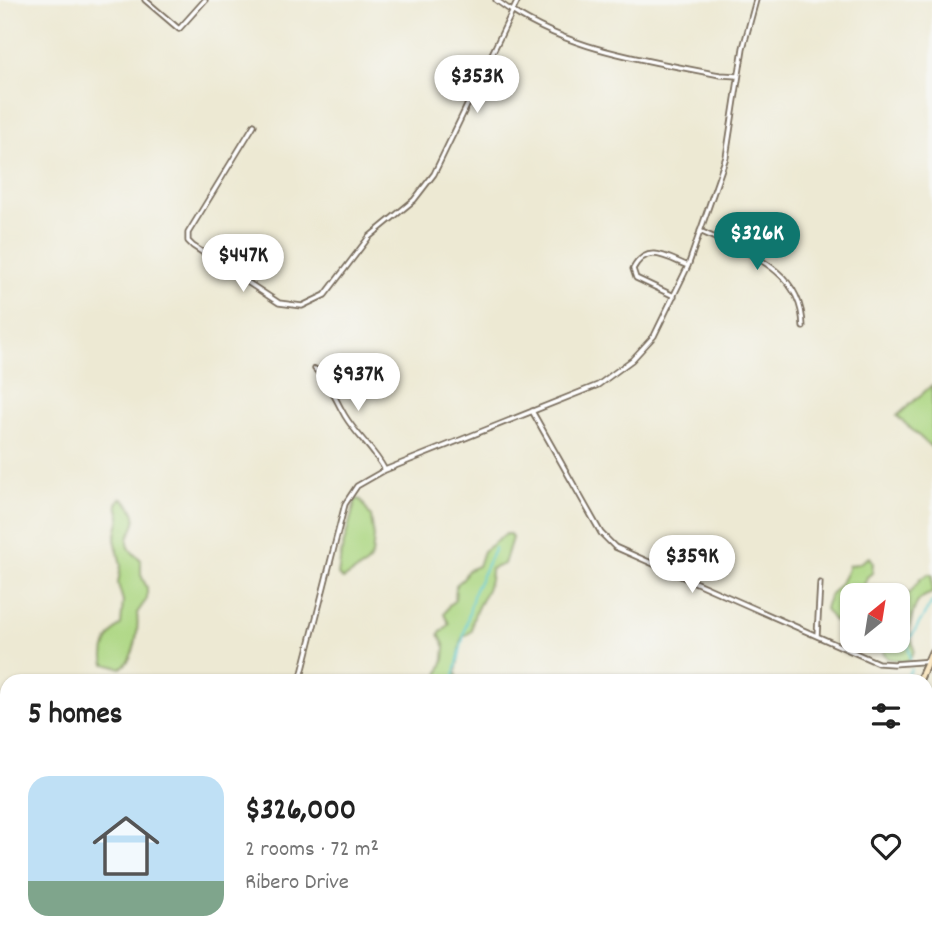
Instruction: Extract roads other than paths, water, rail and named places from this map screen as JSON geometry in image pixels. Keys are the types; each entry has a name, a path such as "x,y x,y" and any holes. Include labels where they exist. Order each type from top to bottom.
{"main road":[{"path":"930,661 932,652"}],"street":[{"path":"145,0 179,29 205,0"},
{"path":"496,0 542,29 589,48 720,75 738,76"},
{"path":"254,125 223,173 188,237 193,246 279,303 302,306 325,295 369,237 414,200 434,174 518,0"},
{"path":"302,674 345,504 357,486 385,470 598,385 625,366 654,336 688,266 726,157 738,76 756,0"},
{"path":"701,232 767,264 783,275 796,293 803,310 803,327"},
{"path":"675,296 636,278 633,269 648,253 655,253 688,266"},
{"path":"315,369 332,388 345,416 371,447 385,470"},
{"path":"532,411 601,533 615,547 878,663 930,661"},
{"path":"817,636 820,583"}],"waterway":[{"path":"455,674 474,592 495,548"},
{"path":"910,660 908,642 932,602"},
{"path":"908,674 911,669"}]}
